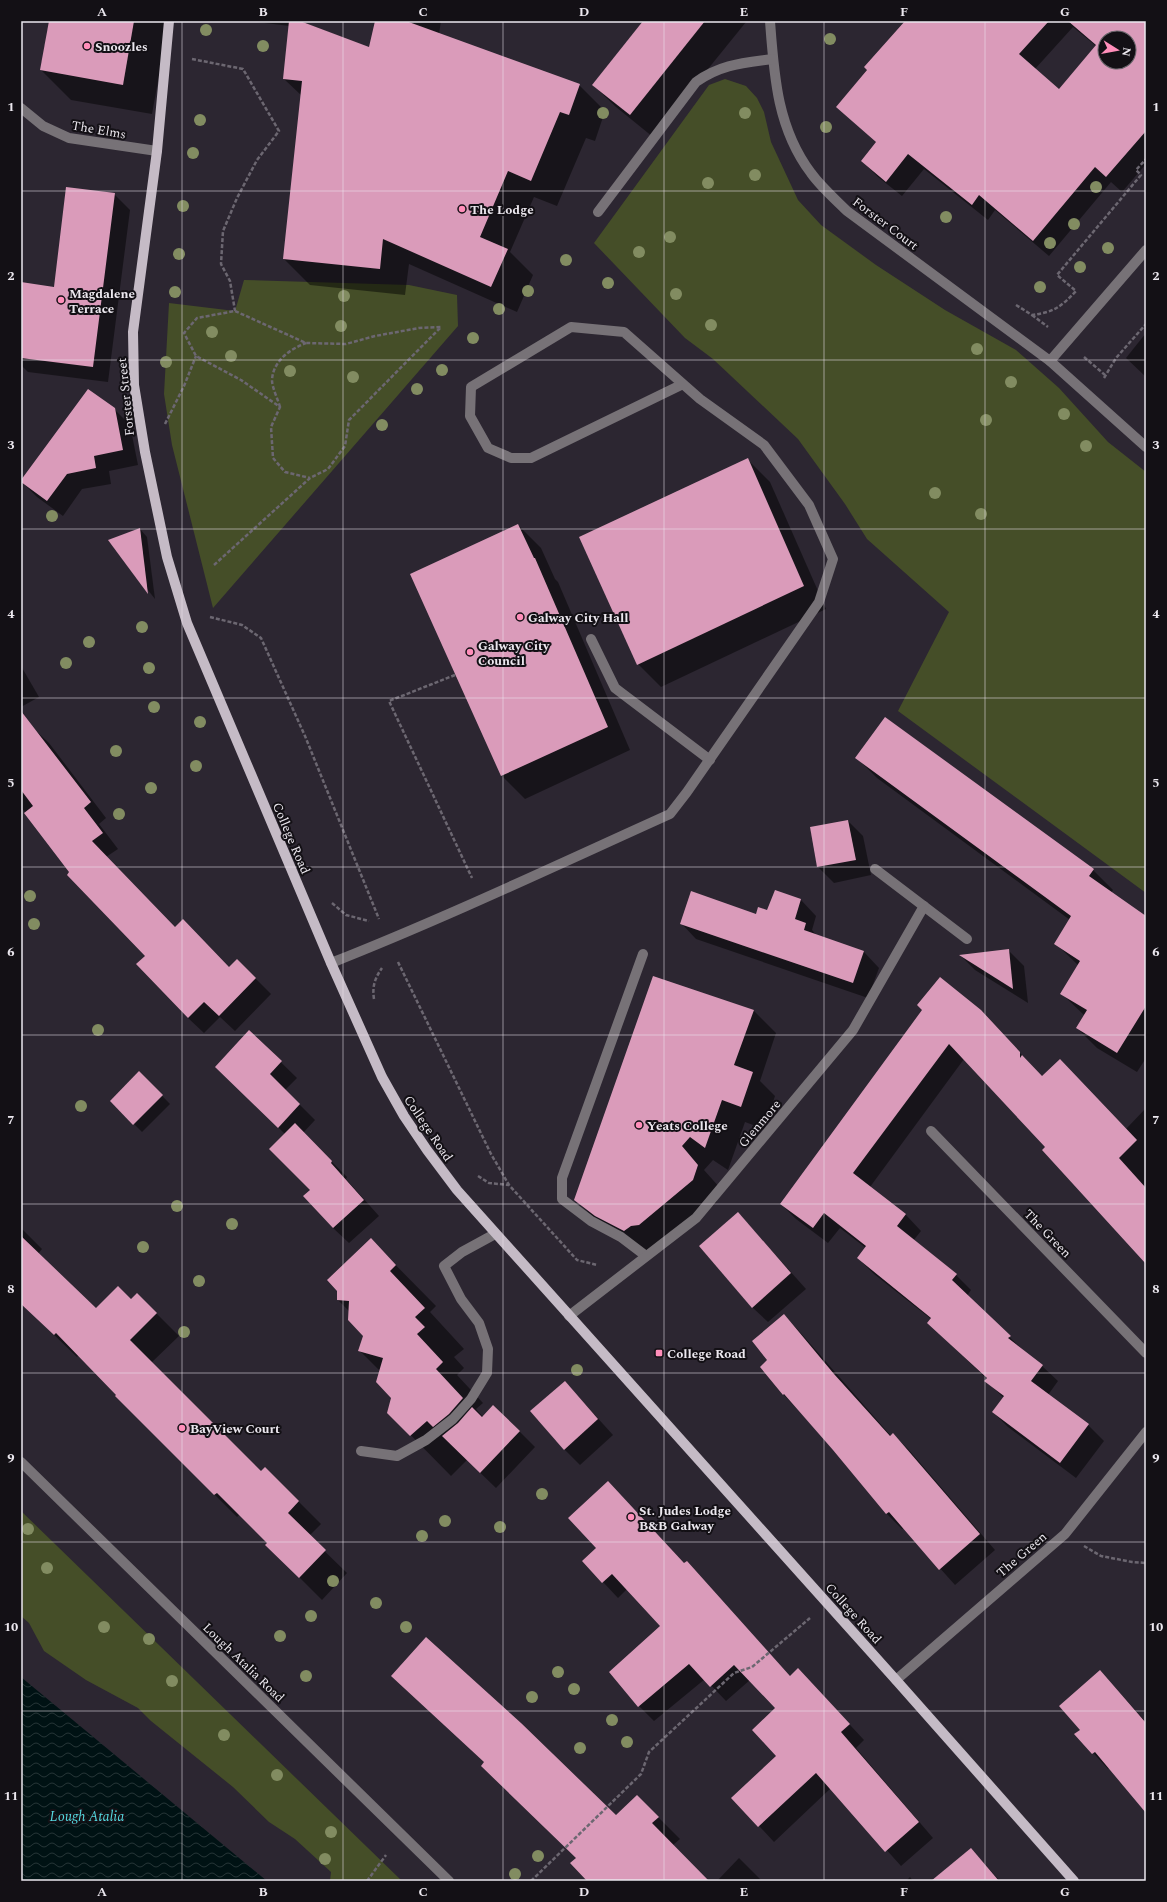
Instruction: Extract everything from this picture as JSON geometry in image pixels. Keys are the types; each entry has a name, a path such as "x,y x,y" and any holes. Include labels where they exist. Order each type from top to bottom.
{"main road":[{"name":"Forster Street","path":"169,21 156,151 133,332 134,385 145,452 168,556 188,623"},
{"name":"College Road","path":"188,623 330,963 382,1077 404,1116 427,1150 457,1190 1074,1881"}],"street":[{"name":"Forster Court","path":"770,21 779,105 785,123 801,158 822,186 846,211 1050,360 1146,447"},
{"path":"598,212 696,82 710,72 724,66 773,59"},
{"name":"The Elms","path":"21,108 43,126 69,138 156,151"},
{"path":"1050,360 1146,250"},
{"path":"330,963 476,902 670,814 710,760 819,602 833,559 809,504 764,445 700,399 683,384 624,332 571,327 471,387 470,416 488,448 511,458 530,458 683,384"},
{"path":"591,639 615,688 710,760"},
{"path":"875,869 967,938"},
{"name":"Glenmore","path":"569,1316 696,1218 853,1030 924,906"},
{"path":"643,954 562,1178 562,1200 590,1221 621,1237 646,1256"},
{"name":"The Green","path":"931,1131 1146,1353"},
{"path":"361,1451 397,1456 426,1440 453,1419 471,1399 487,1373 488,1348 479,1323 461,1299 444,1266 462,1252 496,1234"},
{"name":"The Green","path":"896,1680 1065,1534 1146,1432"},
{"name":"Lough Atalia Road","path":"21,1462 449,1881"}],"path":[{"path":"192,59 243,69 278,131 257,160 237,198 223,231 221,264 230,281 236,311"},
{"path":"1012,302 1032,315 1045,313 1061,307 1076,291 1057,275 1141,175 1136,170 1146,159"},
{"path":"280,407 240,380 196,356 184,333 197,318 236,311 306,343"},
{"path":"1116,358 1146,324"},
{"path":"214,565 310,478 328,469 345,446 349,420 441,327 418,328 375,336 346,344 306,343 294,347 278,362 272,380 280,407 271,427 273,458 284,472 310,478"},
{"path":"164,425 184,386 196,356"},
{"path":"208,623 205,616 242,624 261,638 305,736 380,922 366,921 346,915 330,901"},
{"path":"455,675 390,701 473,881"},
{"path":"396,958 491,1154 509,1185 577,1260 600,1266"},
{"path":"376,1005 373,992 375,979 384,966"},
{"path":"472,1172 489,1183 509,1185"},
{"path":"1065,1534 1101,1556 1146,1563"},
{"path":"531,1881 641,1774 649,1752 734,1673 752,1667 827,1603"},
{"path":"367,1881 386,1855"}],"green space":[{"path":"725,79 746,86 757,98 764,112 771,142 798,200 821,225 876,265 945,310 1016,350 1059,388 1108,442 1146,472 1146,893 898,711 949,612 867,539 845,504 798,439 713,359 685,338 594,243 709,85"},
{"path":"244,280 409,285 457,295 458,326 213,608 172,445 164,394 169,303 235,311"},
{"path":"21,1511 402,1881 330,1881 331,1872 295,1839 269,1822 233,1787 151,1721 138,1708 86,1680 44,1651 29,1623 21,1616"}],"water":[{"name":"Lough Atalia","path":"21,1677 267,1881 21,1881"}],"building":[{"name":"Snoozles","path":"49,21 134,21 123,85 40,70"},
{"path":"289,21 300,21 369,47 375,21 406,21 580,84 569,115 560,112 531,181 508,171 480,237 508,249 491,287 383,239 380,269 283,259 302,81 283,79"},
{"path":"643,21 705,21 630,115 592,85"},
{"path":"905,21 1049,21 1019,54 1059,89 1096,45 1068,21 1146,21 1146,131 1106,177 1095,167 1033,241 979,195 972,205 908,154 886,182 861,161 876,142 836,107 867,70 864,67"},
{"path":"66,187 115,193 93,367 21,358 21,282 54,287"},
{"path":"88,389 115,408 123,450 94,456 96,468 67,474 47,501 21,482 21,480"},
{"path":"748,458 804,586 637,665 579,537"},
{"path":"518,524 535,558 608,727 501,776 410,574"},
{"path":"140,528 148,594 108,540"},
{"path":"21,711 91,802 84,808 103,833 92,841 175,927 183,919 229,967 237,959 256,978 219,1016 204,1002 188,1018 136,964 145,956 67,875 69,872 24,813 33,806 21,790"},
{"path":"885,717 1094,869 1089,876 1146,916 1146,1006 1117,1053 1076,1028 1087,1010 1060,994 1080,961 1054,944 1071,916 855,758"},
{"path":"848,820 856,860 817,867 810,827"},
{"path":"775,890 801,899 795,919 806,923 804,930 864,951 853,983 680,924 691,891 756,914 758,907 767,910"},
{"path":"1009,949 1013,989 959,955"},
{"path":"653,976 754,1010 734,1065 753,1072 741,1107 722,1100 705,1148 690,1137 682,1146 698,1165 693,1180 639,1225 631,1226 624,1231 595,1216 574,1200"},
{"path":"940,977 981,1010 1020,1052 1020,1058 1022,1055 1042,1076 1060,1059 1137,1140 1119,1158 1146,1188 1146,1264 1042,1150 1045,1147 949,1044 853,1173 906,1214 897,1226 957,1274 952,1280 1011,1336 1008,1338 1043,1365 1031,1381 1089,1424 1060,1463 992,1412 1004,1396 984,1381 987,1378 927,1323 931,1318 857,1258 866,1246 824,1213 813,1228 780,1204 922,1010 917,1005"},
{"path":"249,1030 282,1061 270,1074 300,1104 278,1128 215,1067"},
{"path":"139,1071 163,1095 133,1125 110,1101"},
{"path":"295,1123 332,1161 331,1163 364,1200 333,1228 303,1196 310,1190 269,1149"},
{"path":"738,1212 791,1273 752,1308 699,1246"},
{"path":"21,1236 96,1308 118,1286 131,1299 137,1293 157,1313 130,1340 261,1471 265,1467 299,1501 288,1513 326,1550 299,1578 265,1545 267,1543 217,1493 214,1495 115,1396 116,1395 56,1333 54,1335 21,1304"},
{"path":"371,1238 396,1265 390,1271 425,1308 415,1317 425,1327 417,1334 443,1362 436,1369 463,1398 449,1414 433,1427 427,1421 410,1436 387,1413 391,1398 376,1382 383,1358 358,1351 363,1336 348,1320 349,1301 337,1300 337,1291 327,1280"},
{"path":"784,1314 834,1374 890,1436 893,1433 980,1534 939,1570 889,1512 886,1514 833,1450 784,1394 783,1395 760,1367 767,1360 752,1341"},
{"path":"565,1381 598,1419 564,1450 530,1411"},
{"path":"493,1405 520,1431 480,1473 442,1436 458,1423 472,1407 482,1417"},
{"path":"608,1481 684,1563 687,1561 790,1676 798,1668 850,1724 841,1732 919,1822 885,1852 816,1773 758,1827 731,1798 776,1756 752,1730 775,1708 734,1665 710,1687 689,1664 638,1707 609,1672 660,1626 612,1574 602,1583 582,1561 596,1548 568,1518"},
{"path":"426,1637 521,1723 616,1815 637,1795 659,1817 652,1823 709,1881 587,1881 570,1863 576,1858 481,1766 484,1762 391,1676"},
{"path":"1100,1670 1146,1723 1146,1813 1095,1752 1092,1754 1074,1734 1080,1730 1059,1706"},
{"path":"971,1848 999,1881 931,1881"}],"place":[{"name":"Snoozles","path":"87,46"},
{"name":"The Lodge","path":"462,209"},
{"name":"Magdalene Terrace","path":"61,300"},
{"name":"Galway City Hall","path":"520,617"},
{"name":"Galway City Council","path":"470,652"},
{"name":"Yeats College","path":"639,1125"},
{"name":"College Road","path":"659,1353"},
{"name":"BayView Court","path":"182,1428"},
{"name":"St. Judes Lodge B&B Galway","path":"631,1517"}]}
